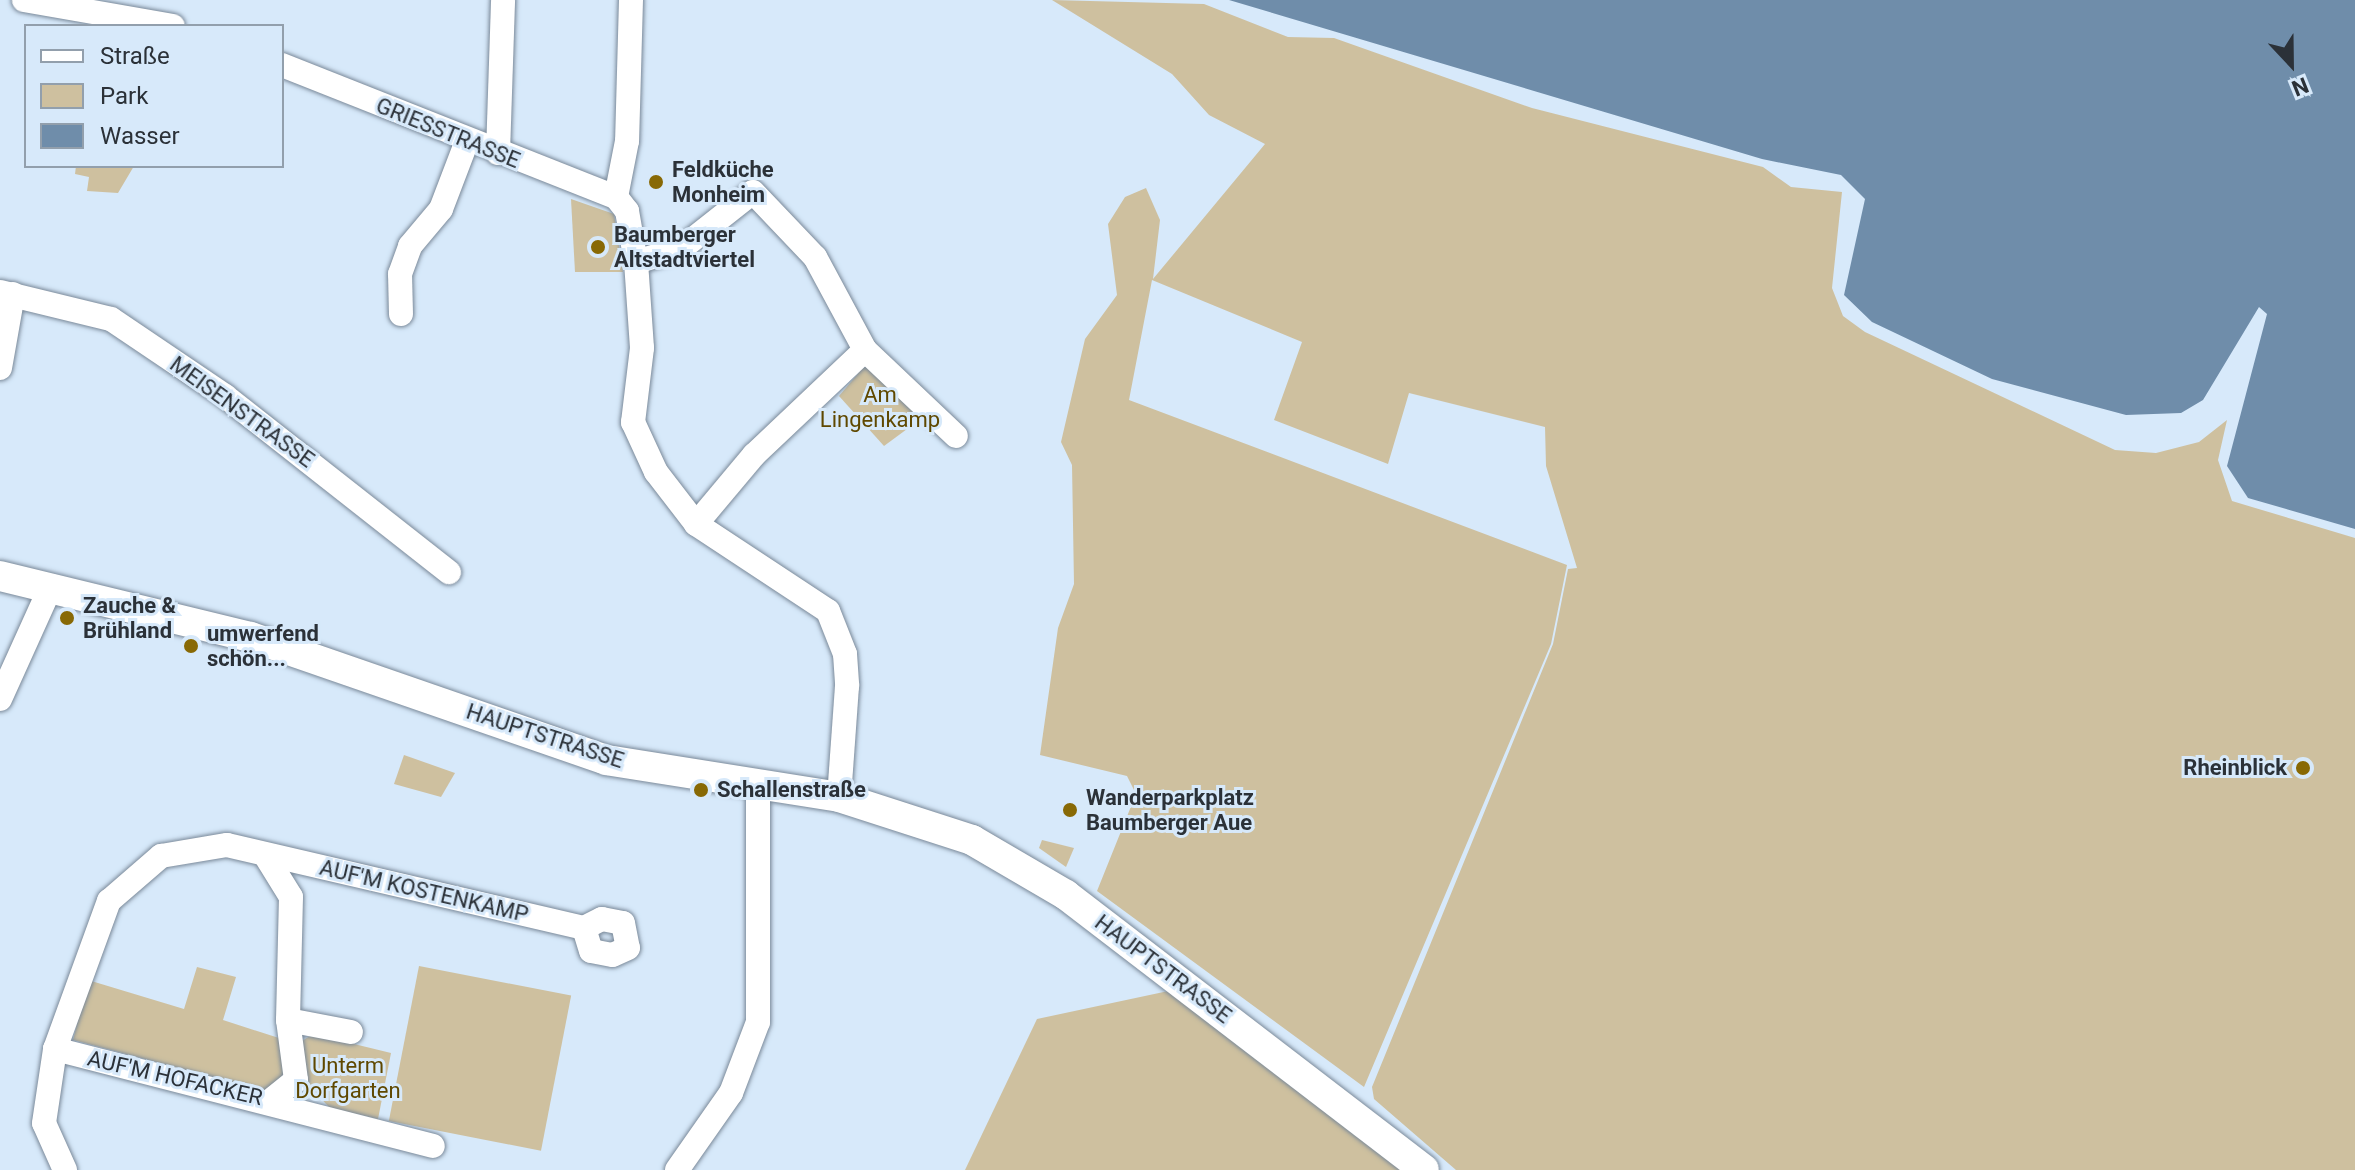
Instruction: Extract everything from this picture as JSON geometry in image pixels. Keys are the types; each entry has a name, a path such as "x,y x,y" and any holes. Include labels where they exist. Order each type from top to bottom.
{"street":[{"path":"24,0 162,24"},
{"path":"498,153 503,0"},
{"path":"631,0 627,141 616,197 627,211 636,262 642,348 633,422 656,472 696,524 828,611 847,676 839,797"},
{"name":"GRIESSTRASSE","path":"284,66 467,141 616,197"},
{"path":"401,314 400,274 410,246 441,209 467,141"},
{"path":"636,262 682,248 753,192 815,257 865,350 956,436"},
{"name":"MEISENSTRASSE","path":"0,368 6,293 111,319 225,396 449,572"},
{"path":"696,524 754,455 865,350"},
{"name":"HAUPTSTRASSE","path":"0,576 51,586 327,660 606,760 839,797 1005,855 1424,1170"},
{"path":"0,699 51,586"},
{"path":"677,1170 731,1093 758,1022 758,784"},
{"path":"65,1170 44,1123 55,1049 109,901 131,877 161,856 193,847 227,845 265,855 291,897 288,1020 296,1080 320,1113"},
{"name":"AUF'M KOSTENKAMP","path":"265,855 584,928"},
{"path":"291,897 313,866"},
{"path":"288,1020 351,1032"},
{"name":"AUF'M HOFACKER","path":"55,1049 271,1100 433,1146"},
{"path":"271,1100 296,1080"}],"green space":[{"path":"1052,0 1204,4 1288,37 1334,38 1532,108 1763,167 1791,187 1842,192 1832,288 1843,316 1865,332 2115,450 2156,453 2199,442 2227,420 2218,460 2232,501 2355,538 2355,1170 1456,1170 1374,1099 1372,1087 1553,644 1568,569 1577,568 1546,466 1545,427 1409,393 1388,464 1274,420 1302,342 1152,280 1129,400 1567,565 1551,644 1364,1087 1097,891 1136,794 1127,776 1040,755 1058,628 1074,584 1072,465 1061,442 1085,339 1117,295 1108,224 1125,197 1146,188 1160,220 1153,279 1265,144 1209,115 1172,74"},
{"path":"76,168 133,168 118,193 87,191 89,177 75,174"},
{"path":"571,199 614,214 623,272 575,272"},
{"name":"Am Lingenkamp","path":"868,362 922,418 884,446 839,396"},
{"path":"404,755 455,773 441,797 394,784"},
{"path":"1042,840 1074,848 1066,867 1039,848"},
{"path":"419,966 571,996 541,1151 389,1121"},
{"path":"197,967 236,977 223,1020 282,1039 286,1071 270,1092 73,1040 88,980 184,1009"},
{"path":"1173,990 1404,1170 965,1170 1037,1019"},
{"name":"Unterm Dorfgarten","path":"313,1034 391,1053 378,1119 330,1108 308,1085 302,1041"}],"water":[{"path":"1229,0 2355,0 2355,529 2248,498 2227,466 2267,314 2259,307 2203,400 2181,413 2126,415 1992,379 1872,322 1844,295 1865,199 1841,175 1762,159"}],"place":[{"name":"Feldküche Monheim","path":"656,182"},
{"name":"Baumberger Altstadtviertel","path":"598,247"},
{"name":"Zauche & Brühland","path":"67,618"},
{"name":"umwerfend schön...","path":"191,646"},
{"name":"Rheinblick","path":"2303,768"},
{"name":"Schallenstraße","path":"701,790"},
{"name":"Wanderparkplatz Baumberger Aue","path":"1070,810"}]}
